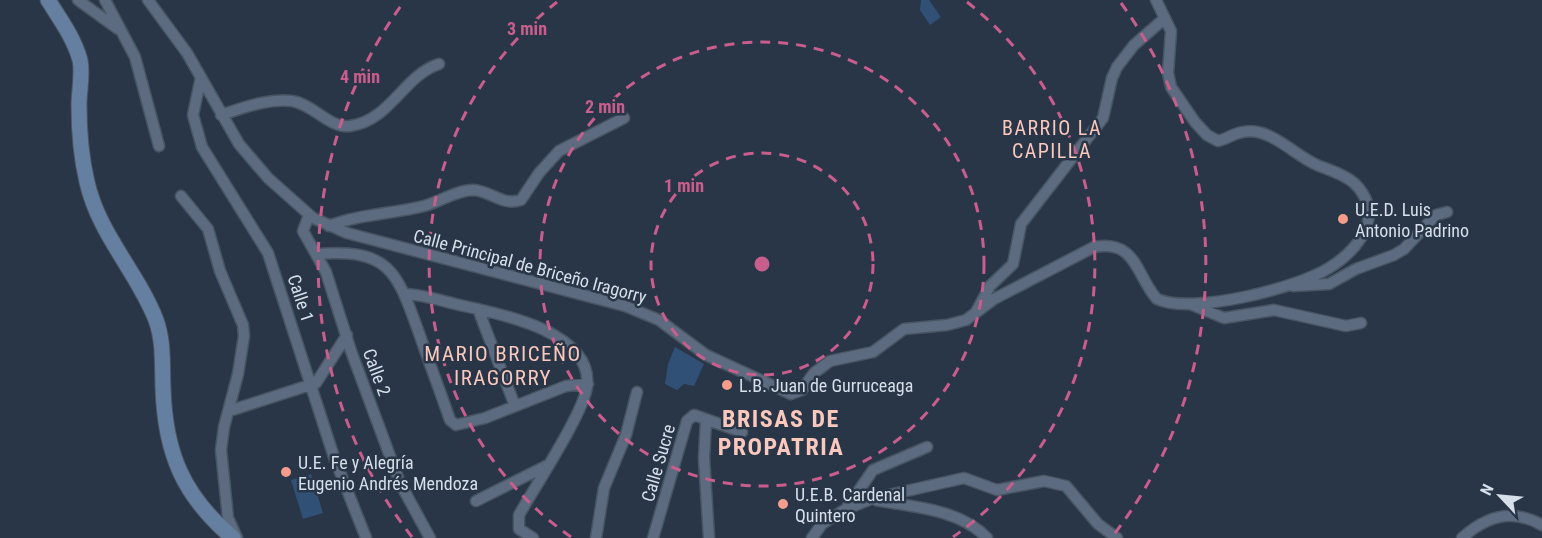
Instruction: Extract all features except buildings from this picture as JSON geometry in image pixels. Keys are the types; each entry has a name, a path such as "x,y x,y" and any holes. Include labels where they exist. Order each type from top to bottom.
{"main road":[{"path":"48,0 72,38 81,62 80,141 94,207 109,240 151,309 160,334 166,429 178,471 189,492 208,515 235,538"}],"street":[{"path":"78,0 121,31"},
{"path":"105,0 135,57 159,146"},
{"name":"Calle Principal de Briceño Iragorry","path":"148,0 187,53 239,144 268,178 309,215 329,226 438,259 625,306 659,320 706,355 791,394 802,390 814,373 830,361 873,352 904,328 955,324 974,315 994,299 1083,251 1103,246 1128,254 1157,299 1166,303 1190,304 1240,297 1286,285 1329,268 1354,247 1361,239 1369,220 1369,209 1365,198 1352,181 1306,160 1264,134 1242,132 1218,141 1207,135 1175,94 1169,81 1171,38 1156,0"},
{"path":"974,315 990,286 1013,264 1021,224 1103,118 1112,78 1117,68 1134,45 1165,18"},
{"path":"221,115 264,102 292,101 336,123 352,126 385,110 410,83 439,64"},
{"name":"Calle 1","path":"201,77 193,115 202,147 268,253 313,385 346,495 366,538"},
{"path":"329,226 358,217 422,206 469,190 481,192 504,202 521,200 539,173 559,151 624,118"},
{"path":"181,196 208,228 220,272 243,325 244,336 238,374 222,437 222,472 228,518 235,538"},
{"path":"1286,285 1305,287 1329,284 1356,269 1394,255 1417,237 1436,215 1447,212"},
{"name":"Calle 2","path":"309,215 303,231 326,272 400,483 430,538"},
{"path":"317,254 352,253 372,259 390,272 406,294 450,420 456,425 464,425 566,386 588,384"},
{"path":"406,294 425,296 524,320 557,338 579,358 588,384 581,405 519,515 519,529 533,538"},
{"path":"1190,304 1224,318 1274,310 1346,326 1361,323"},
{"path":"478,309 515,406"},
{"path":"229,411 313,385 330,364 347,335"},
{"path":"596,538 604,488 626,435 637,392"},
{"name":"Calle Sucre","path":"653,538 687,421 694,415 706,420"},
{"path":"709,538 704,459 706,420 742,432"},
{"path":"846,509 873,470 927,447"},
{"path":"476,501 547,465"},
{"path":"812,538 822,524 846,509 871,499 964,478 997,490 1030,482 1056,483 1073,492 1098,524 1117,538"},
{"path":"871,499 954,517 974,526 987,538"},
{"path":"1462,538 1485,520 1496,516 1522,516 1542,525"}],"shaded area":[{"path":"921,0 929,0 941,17 930,25 920,10"},
{"path":"675,347 704,364 694,386 684,384 677,390 665,384 668,364"},
{"path":"311,474 323,513 303,519 291,480"}],"place":[{"name":"U.E.D. Luis Antonio Padrino","path":"1343,219"},
{"name":"L.B. Juan de Gurruceaga","path":"727,385"},
{"name":"U.E. Fe y Alegría Eugenio Andrés Mendoza","path":"286,472"},
{"name":"U.E.B. Cardenal Quintero","path":"783,504"}],"district":[{"name":"BARRIO LA CAPILLA","path":"1052,140"},
{"name":"MARIO BRICEÑO IRAGORRY","path":"503,366"},
{"name":"BRISAS DE PROPATRIA","path":"781,433"}]}
